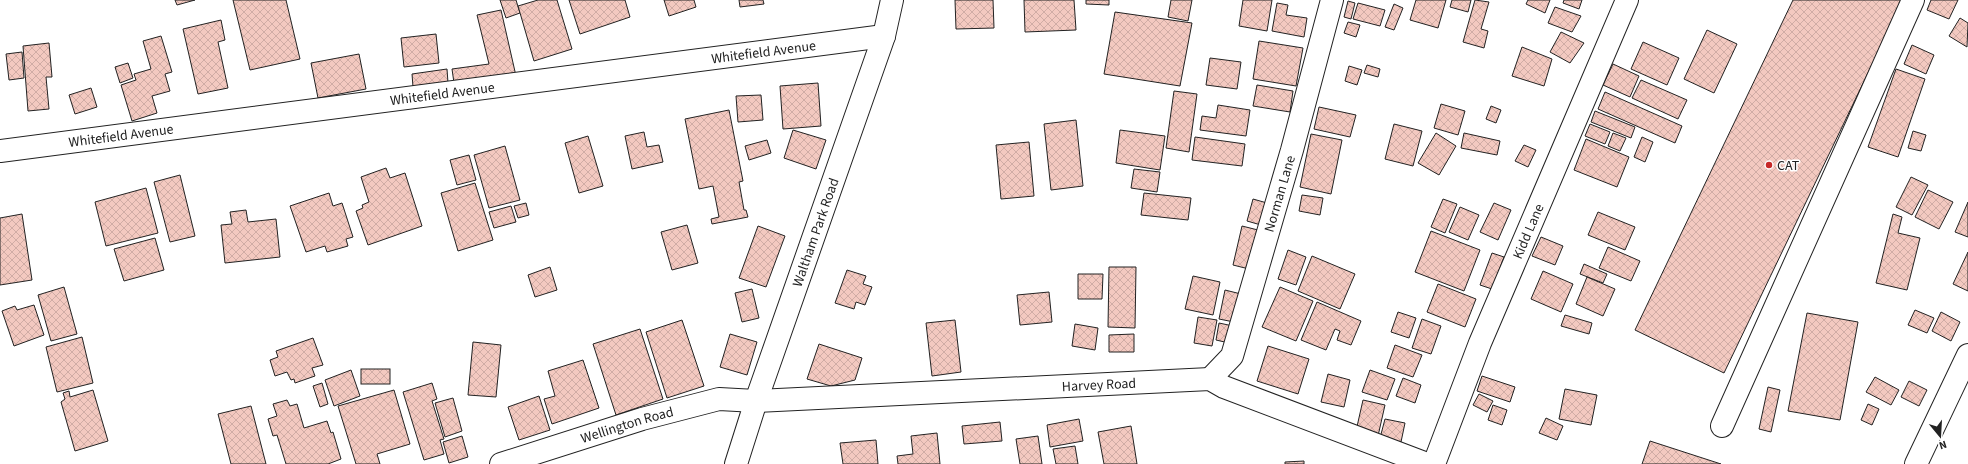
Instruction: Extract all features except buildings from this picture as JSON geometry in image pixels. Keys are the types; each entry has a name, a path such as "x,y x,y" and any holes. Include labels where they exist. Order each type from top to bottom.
{"street":[{"name":"Waltham Park Road","path":"736,464 756,401 884,36 892,0"},
{"name":"Norman Lane","path":"1210,379 1232,356 1292,150 1332,0"},
{"name":"Kidd Lane","path":"1434,464 1480,343 1627,0"},
{"path":"1722,426 1913,0"},
{"name":"Whitefield Avenue","path":"0,151 884,36"},
{"path":"1916,464 1968,355"},
{"name":"Harvey Road","path":"756,401 1210,379"},
{"path":"1210,379 1224,387 1427,464"},
{"name":"Wellington Road","path":"501,464 642,418 719,399 756,401"}],"place":[{"name":"CAT","path":"1769,165"}]}
